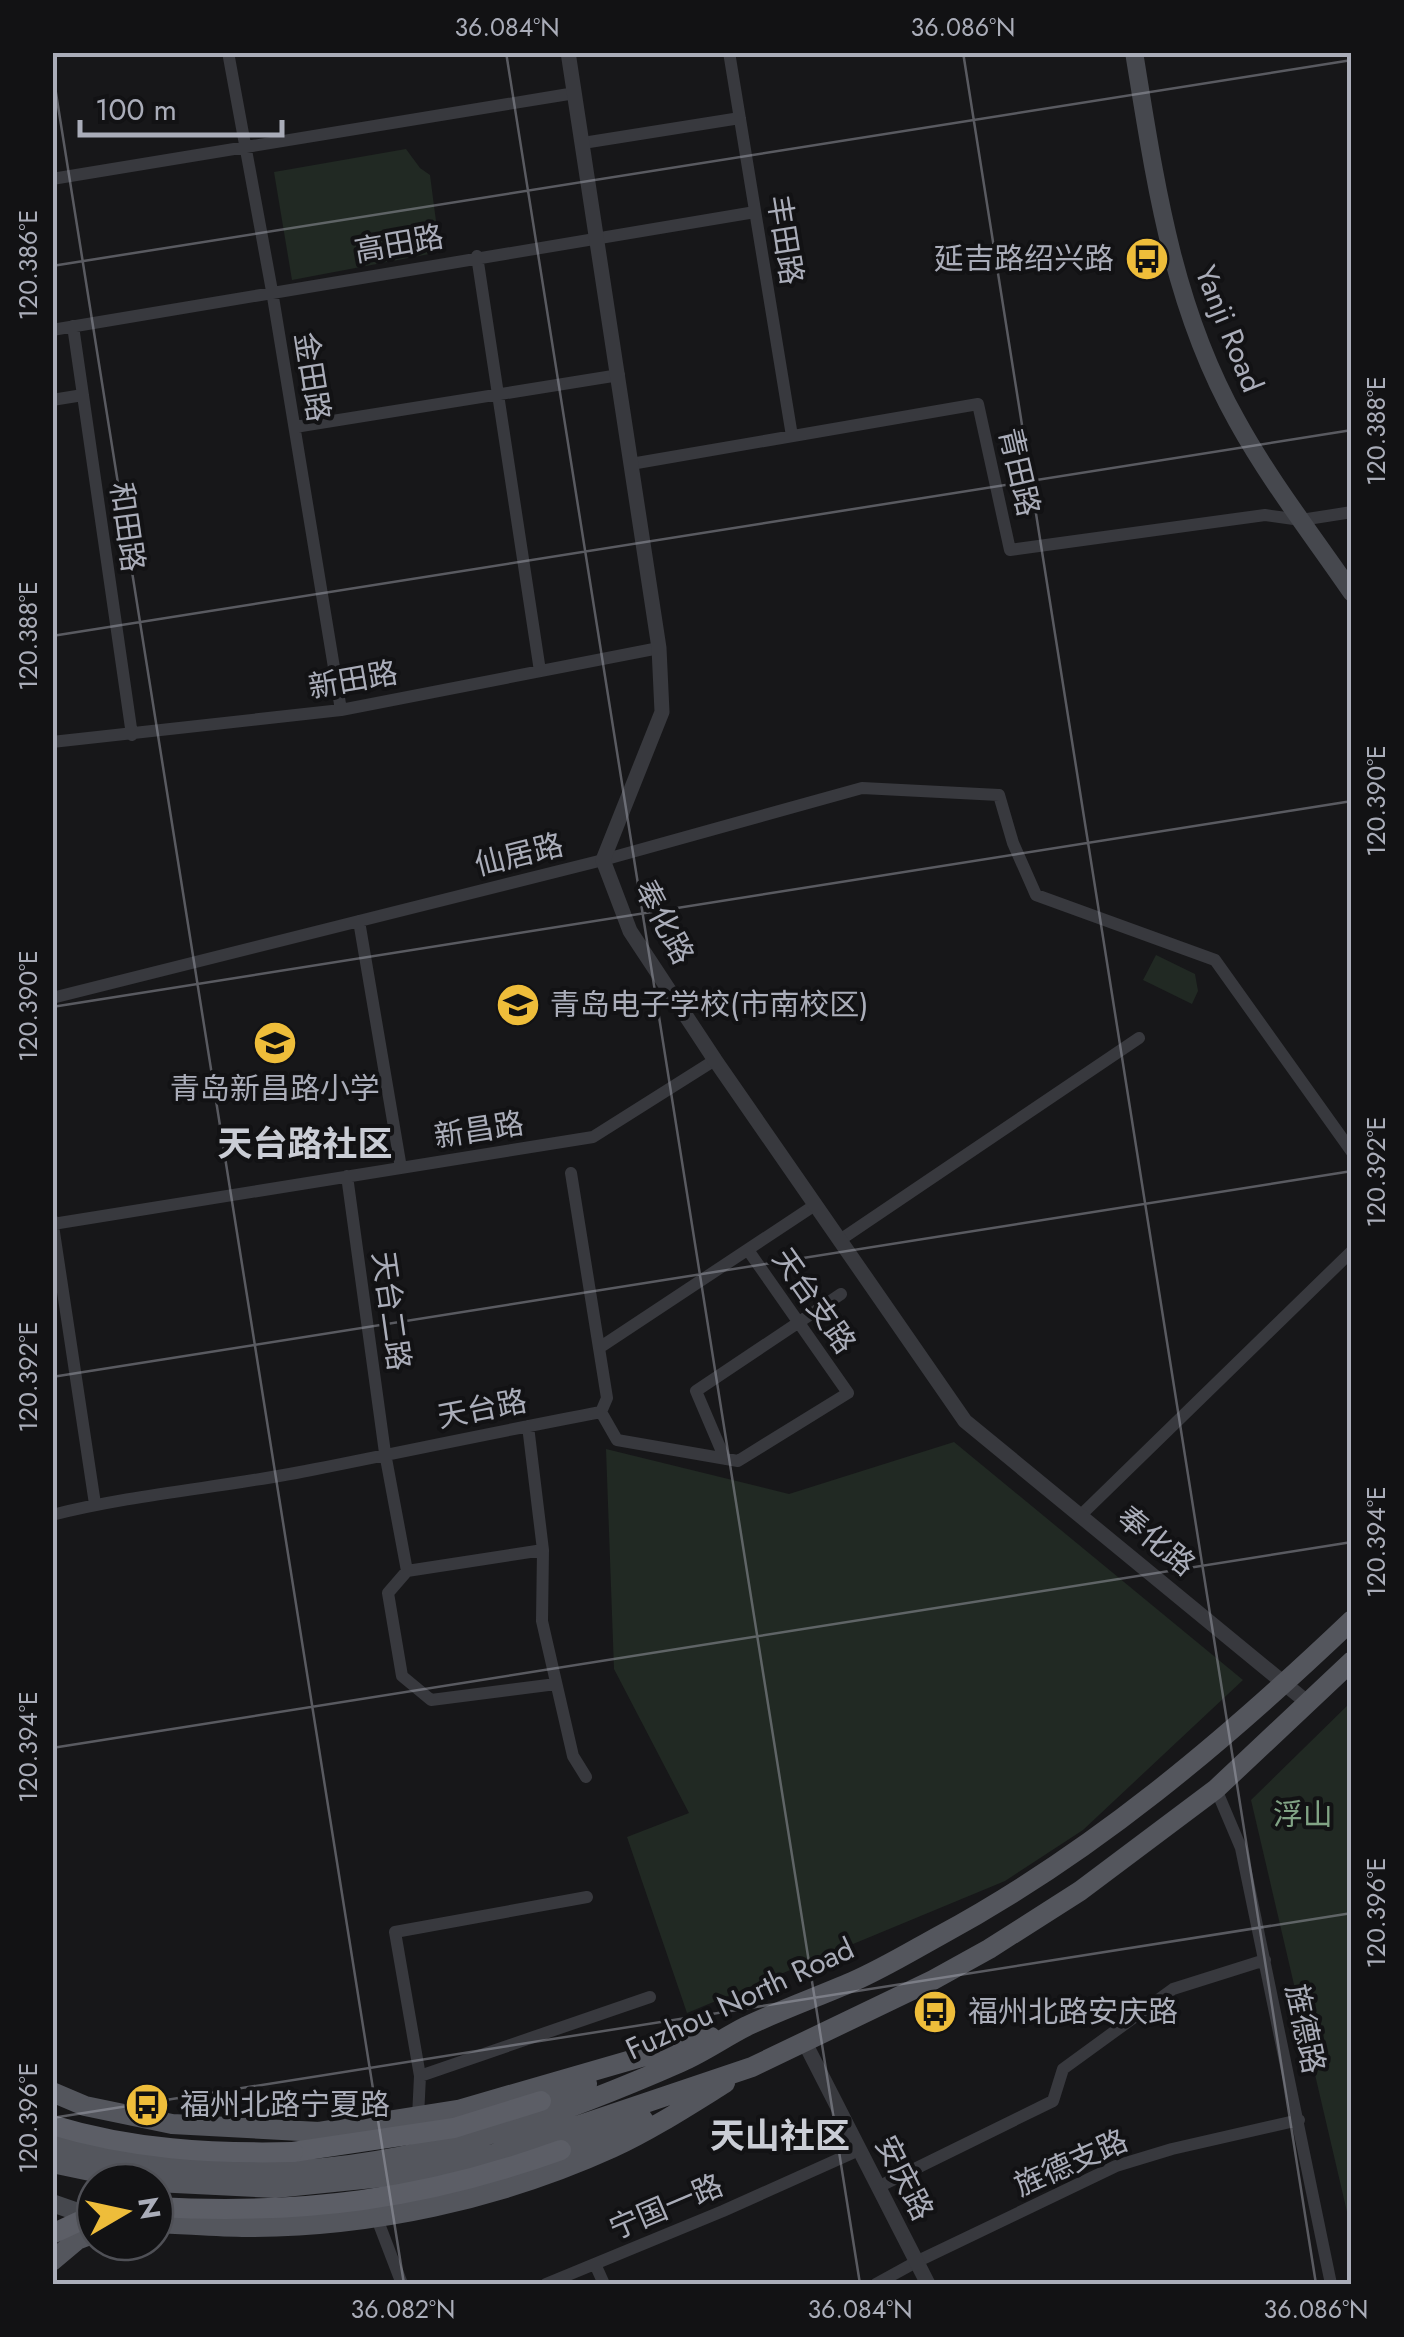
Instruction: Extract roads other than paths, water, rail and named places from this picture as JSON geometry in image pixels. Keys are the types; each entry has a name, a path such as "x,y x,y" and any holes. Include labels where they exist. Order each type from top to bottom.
{"highway":[{"path":"52,2125 94,2138 177,2150 234,2154 293,2152 454,2128 542,2101"},
{"path":"175,2207 231,2211 354,2203 456,2184 561,2150"}],"main road":[{"name":"Yanji Road","path":"1134,52 1167,243 1186,303 1235,418 1352,593"},
{"name":"Fuzhou North Road","path":"175,2170 278,2171 346,2165 431,2150 487,2135 684,2061 746,2026 856,1980 1067,1857 1167,1786 1352,1620"},
{"name":"Fuzhou North Road","path":"175,2183 274,2188 402,2175 494,2154 752,2067 990,1948 1080,1891 1216,1788 1352,1661"},
{"path":"117,2162 122,2130 135,2121 319,2132 418,2117 510,2096 746,2026"},
{"path":"542,2101 686,2044"},
{"path":"175,2224 248,2227 325,2223 444,2204 586,2159 752,2067"},
{"path":"52,2092 85,2106"},
{"path":"561,2150 698,2100"},
{"path":"52,2102 157,2121"},
{"name":"Fuzhou North Road","path":"52,2144 107,2162"},
{"path":"52,2261 75,2241"}],"street":[{"name":"金田路","path":"228,52 341,710"},
{"name":"奉化路","path":"568,52 660,648 662,712 603,860 630,931 965,1421 1308,1703"},
{"name":"丰田路","path":"729,52 792,436"},
{"path":"52,178 574,93"},
{"path":"583,143 740,118"},
{"name":"高田路","path":"52,330 755,212"},
{"path":"478,256 540,671"},
{"name":"和田路","path":"73,326 132,735"},
{"path":"295,427 619,375"},
{"path":"52,400 83,395"},
{"name":"青田路","path":"632,464 978,404 1010,550 1265,515 1301,520"},
{"path":"1301,520 1352,512"},
{"name":"新田路","path":"52,742 341,710 660,648"},
{"name":"仙居路","path":"52,998 603,860 862,788 999,795 1013,843 1036,895 1215,960 1352,1152"},
{"path":"360,921 400,1168"},
{"path":"840,1240 1139,1038"},
{"name":"新昌路","path":"53,1221 593,1137 715,1060"},
{"path":"571,1173 607,1398 601,1412 617,1440 725,1459"},
{"name":"天台二路","path":"347,1176 385,1453 407,1571"},
{"path":"599,1348 816,1205"},
{"path":"53,1221 57,1287 94,1504"},
{"name":"天台支路","path":"725,1459 738,1461 848,1393 748,1250"},
{"path":"1081,1515 1352,1252"},
{"path":"725,1459 696,1392 841,1294"},
{"name":"天台路","path":"52,1515 94,1504 316,1469 601,1412"},
{"path":"528,1426 543,1550 542,1621 572,1756 586,1777"},
{"path":"543,1550 407,1571 388,1592 402,1676 432,1700 556,1684"},
{"name":"旌德路","path":"1216,1788 1242,1848 1332,2284"},
{"path":"418,2117 420,2076 395,1932 587,1897"},
{"path":"878,2188 1053,2101 1063,2068 1173,1989 1265,1960"},
{"path":"420,2076 650,1996"},
{"name":"安庆路","path":"805,2043 928,2284"},
{"name":"旌德支路","path":"876,2284 1116,2166 1172,2148 1299,2120"},
{"name":"宁国一路","path":"546,2284 859,2150"},
{"path":"376,2216 402,2284"},
{"path":"594,2264 604,2284"}],"place":[{"name":"延吉路绍兴路","path":"1147,259"},
{"name":"青岛电子学校(市南校区)","path":"518,1005"},
{"name":"青岛新昌路小学","path":"275,1043"},
{"name":"福州北路安庆路","path":"935,2012"},
{"name":"福州北路宁夏路","path":"147,2105"}],"district":[{"name":"天台路社区","path":"305,1144"},
{"name":"天山社区","path":"780,2136"}],"park label":[{"name":"浮山","path":"1303,1815"}]}
